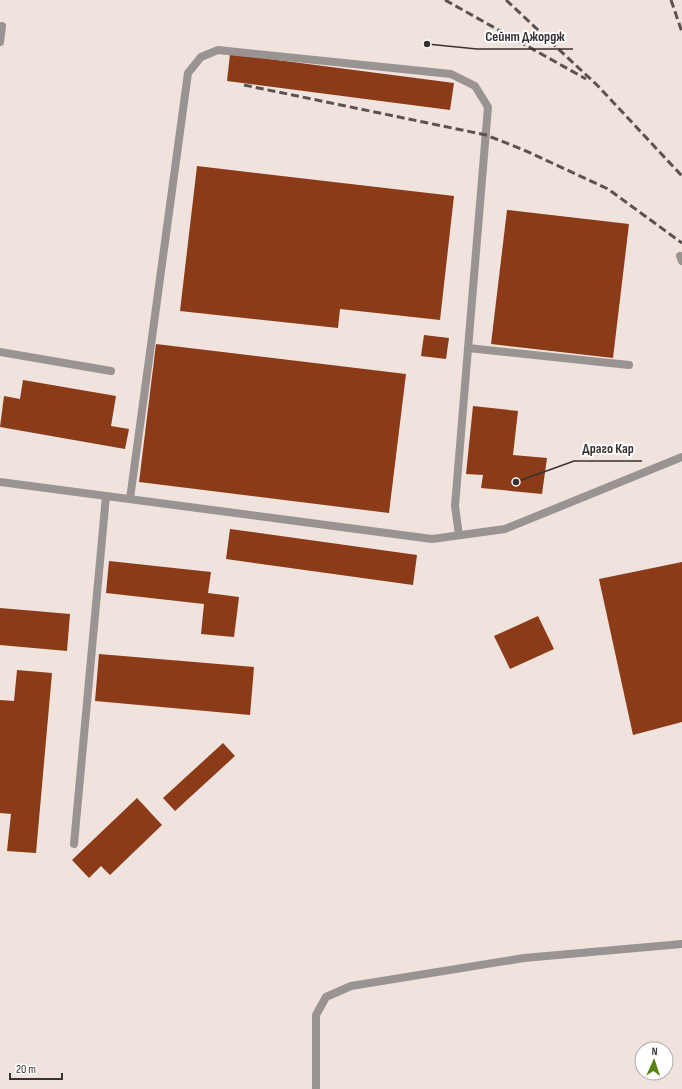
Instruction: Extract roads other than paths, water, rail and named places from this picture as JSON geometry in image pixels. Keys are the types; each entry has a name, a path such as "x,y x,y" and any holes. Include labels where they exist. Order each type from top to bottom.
{"street":[{"path":"0,42 2,26"},
{"path":"130,499 188,73 201,57 218,50 451,74 476,86 488,107 455,506 459,535"},
{"path":"468,348 629,365"},
{"path":"0,352 111,371"},
{"path":"0,482 432,539 506,529 682,457"},
{"path":"74,844 106,496"},
{"path":"316,1089 316,1015 326,997 351,986 524,958 682,944"}],"railway":[{"path":"445,0 586,79"},
{"path":"506,0 598,86 682,176"},
{"path":"671,0 682,32"},
{"path":"244,85 486,135 524,150 608,189 682,243"}],"place":[{"name":"Сейнт Джордж","path":"427,44"},
{"name":"Драго Кар","path":"516,482"}]}
